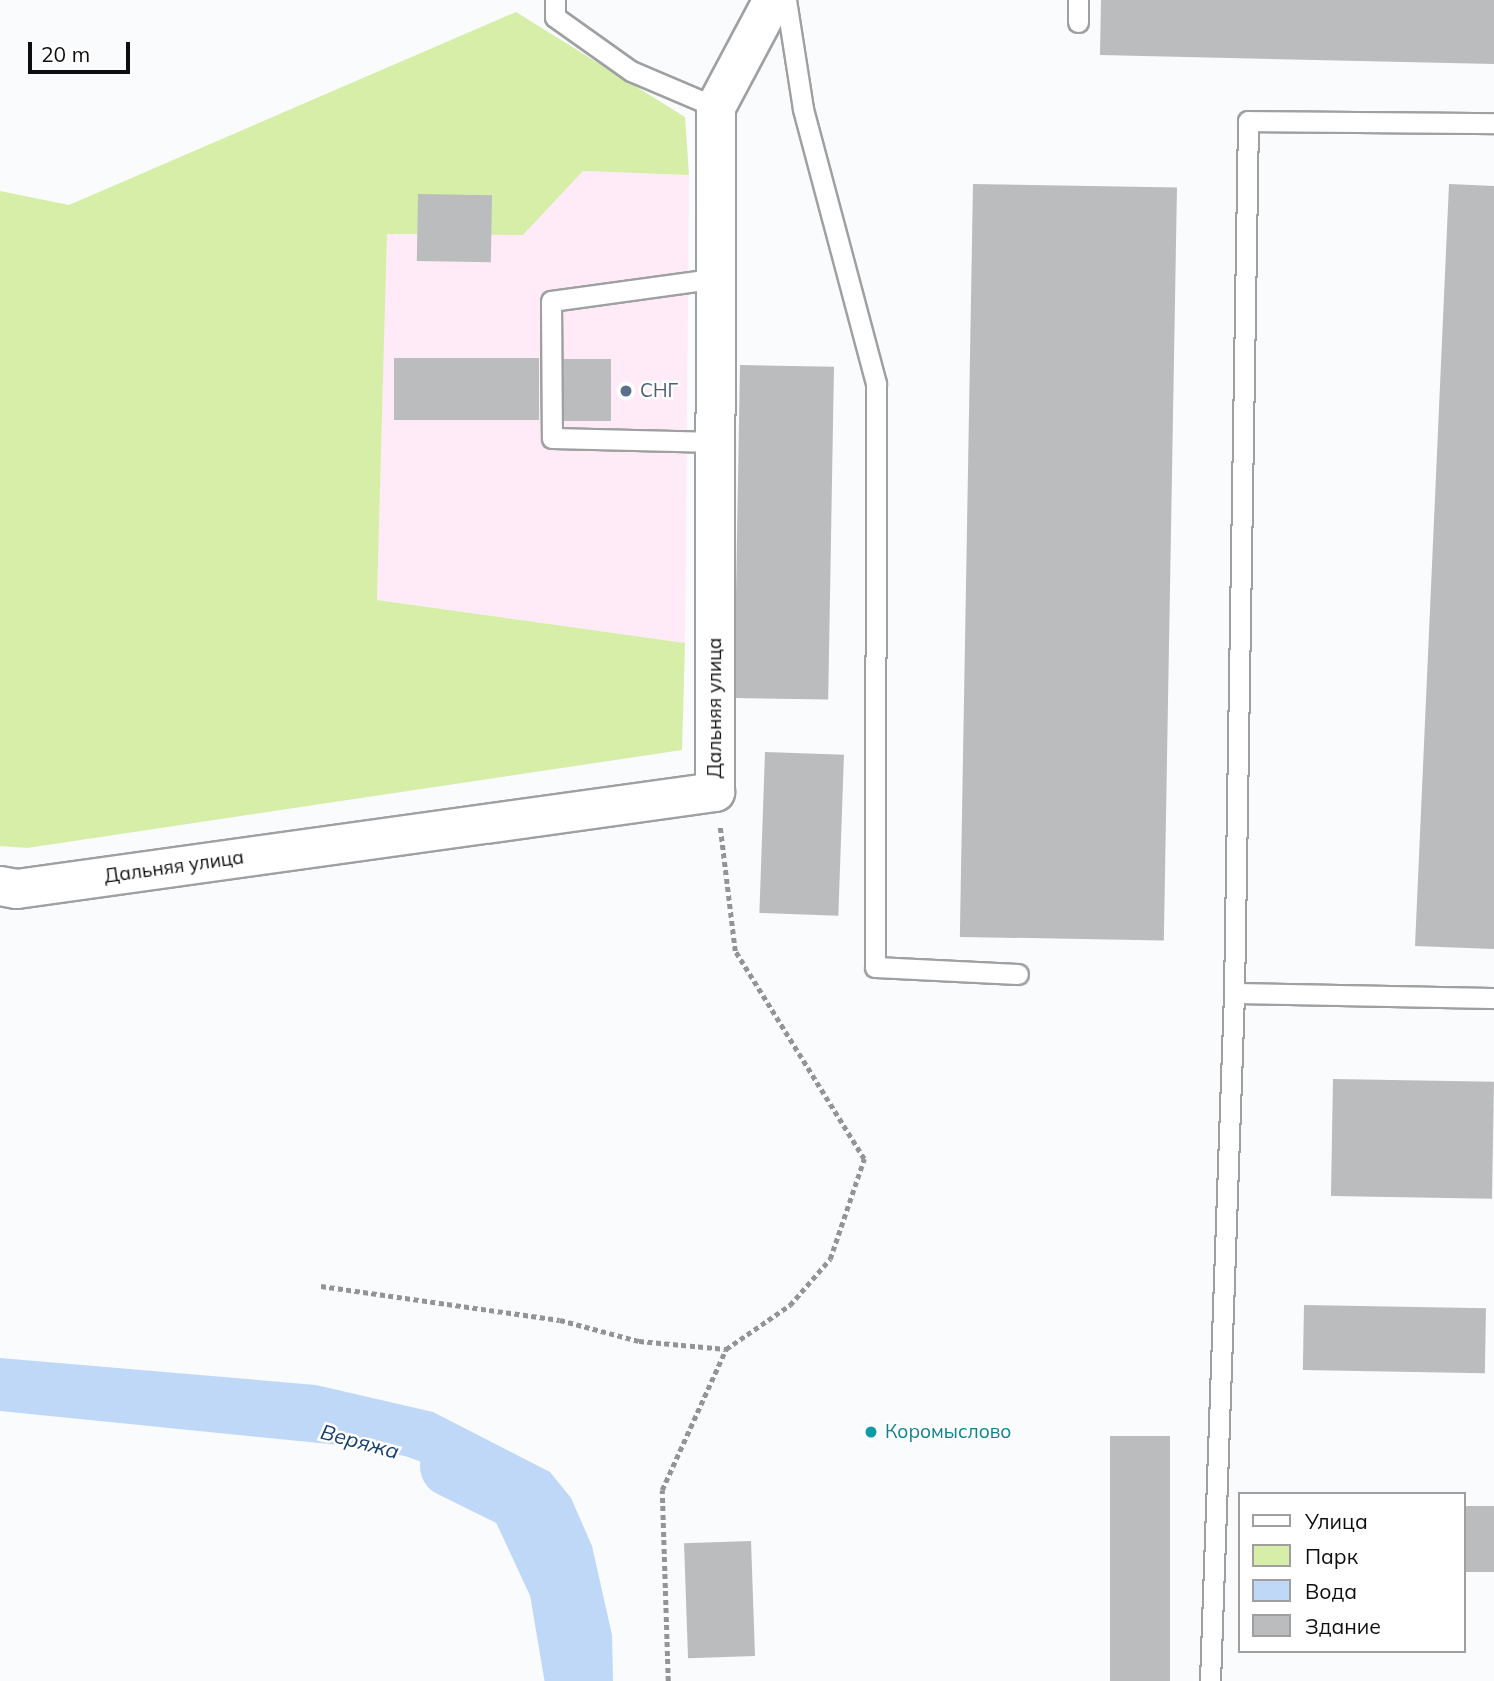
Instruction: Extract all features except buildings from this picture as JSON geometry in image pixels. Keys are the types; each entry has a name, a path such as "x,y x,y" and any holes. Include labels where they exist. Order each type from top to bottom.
{"street":[{"name":"Дальняя улица","path":"0,886 31,887 715,792 717,442 712,279 716,107 773,0"}],"lane":[{"path":"555,0 555,17 631,71 716,107"},
{"path":"786,0 803,109 876,383 874,967 1018,974"},
{"path":"1078,0 1078,22"},
{"path":"1210,1681 1234,993 1248,121 1494,123"},
{"path":"712,279 551,301 552,438 717,442"},
{"path":"1234,993 1494,998"}],"path":[{"path":"668,1681 662,1490 726,1349 790,1305 830,1259 864,1159 735,951 715,792"},
{"path":"321,1286 560,1320 639,1341 726,1349"}],"shaded area":[{"path":"583,171 689,175 685,643 377,600 387,234 523,235"}],"green space":[{"path":"516,12 685,117 689,175 583,171 523,235 387,234 377,600 685,643 682,750 27,848 0,846 0,191 69,205"}],"water":[{"path":"0,1358 316,1385 433,1412 550,1472 571,1498 592,1546 612,1635 613,1681 572,1681 570,1626 552,1568 527,1508 502,1491 405,1456 339,1445 0,1411"}],"waterway":[{"name":"Веряжа","path":"450,1466 519,1500 559,1586 575,1681"}],"place":[{"name":"СНГ","path":"626,391"},
{"name":"Коромыслово","path":"871,1432"}]}
